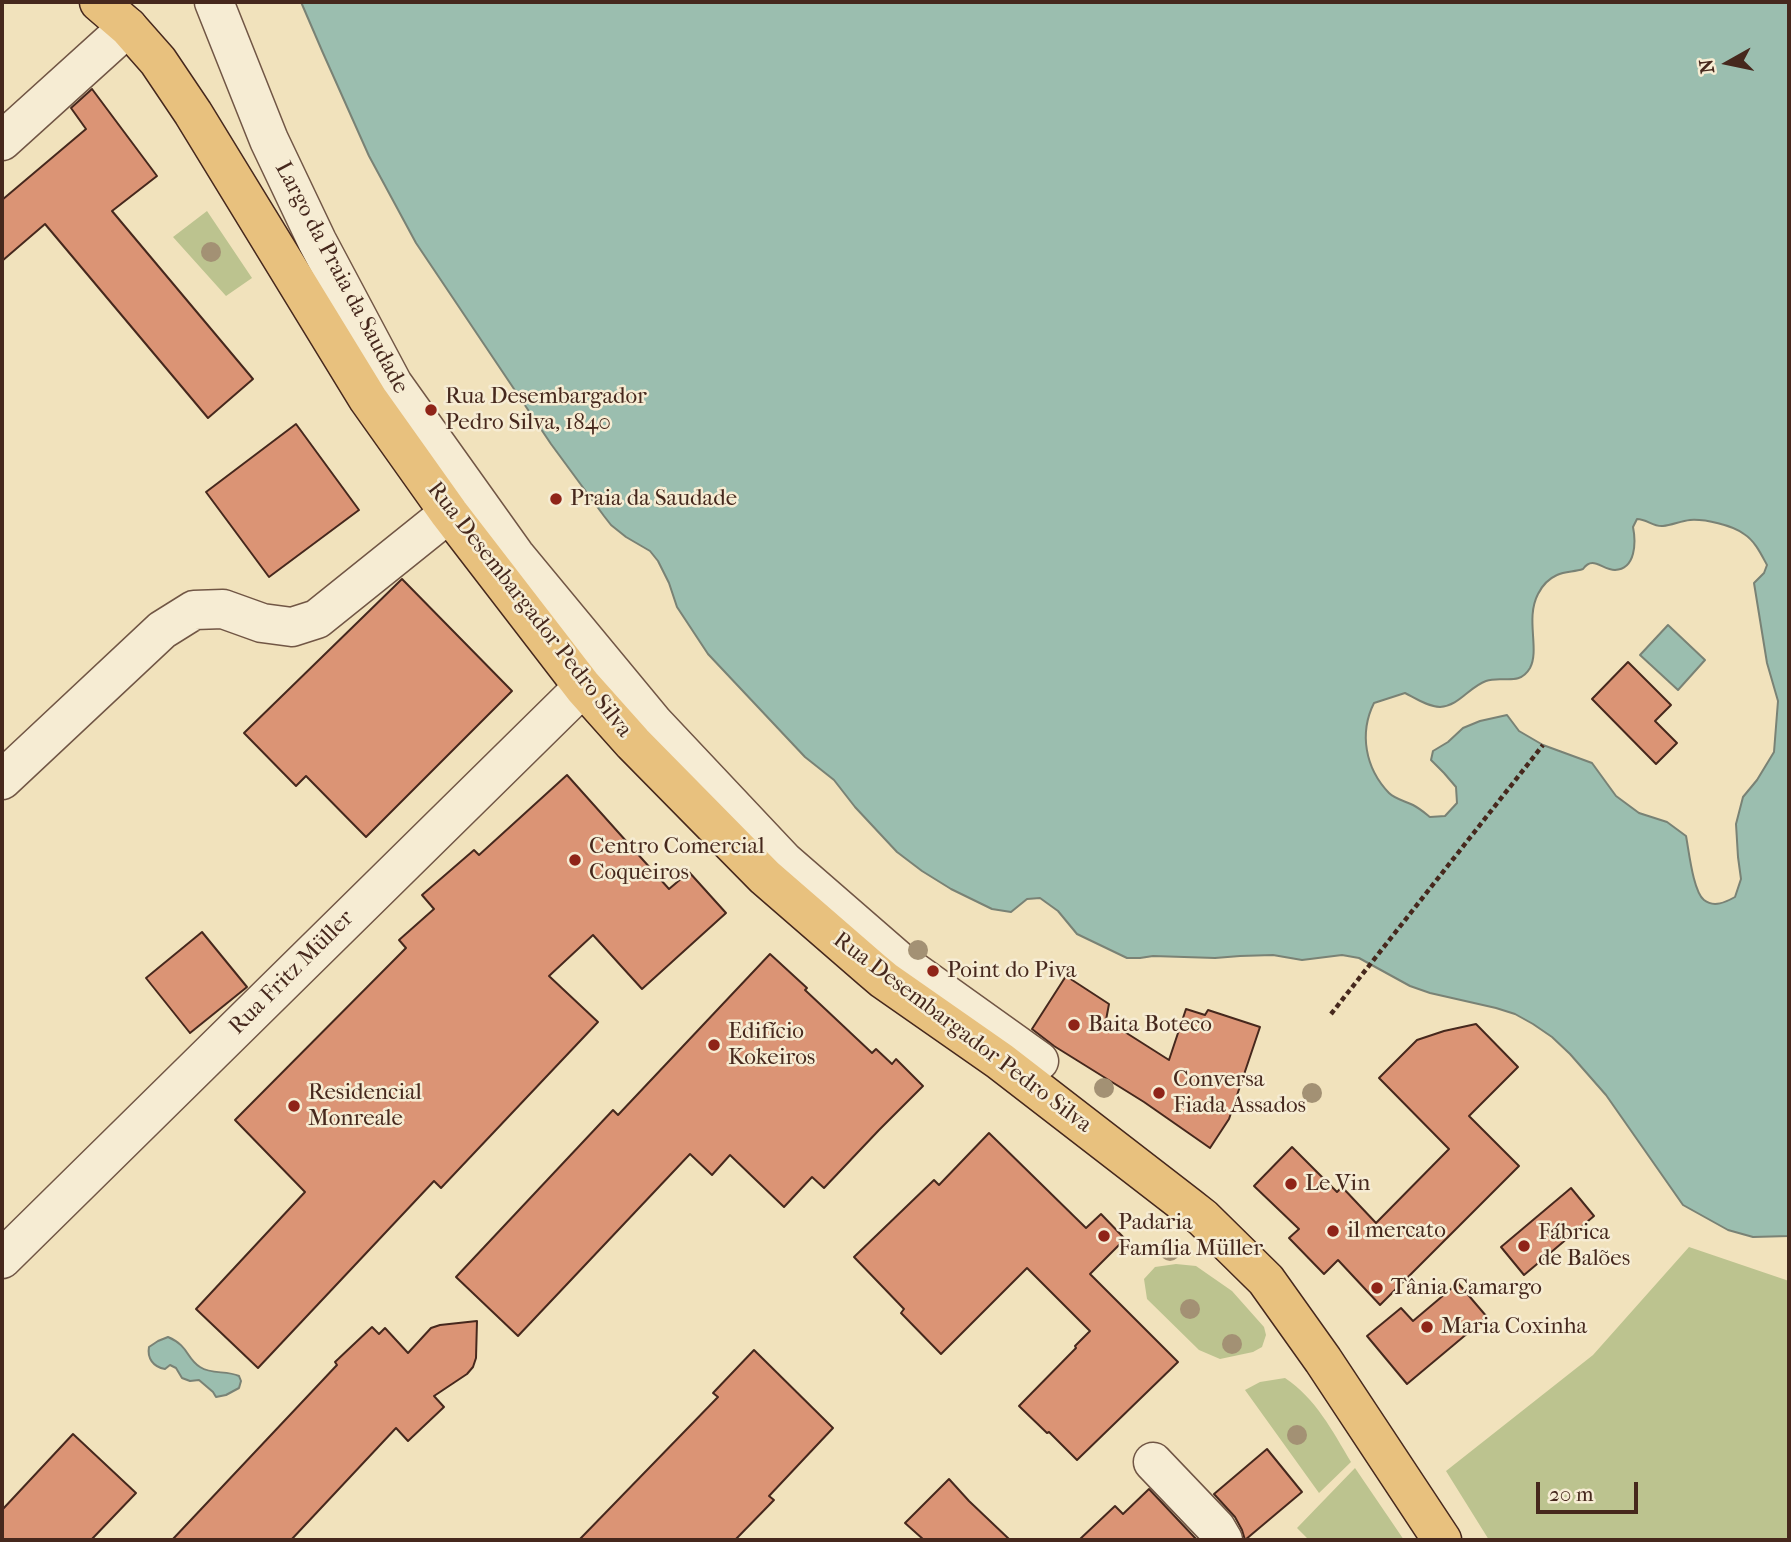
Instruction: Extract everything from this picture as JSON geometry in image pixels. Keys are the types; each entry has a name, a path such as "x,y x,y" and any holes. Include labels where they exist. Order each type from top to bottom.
{"main road":[{"name":"Rua Desembargador Pedro Silva","path":"99,2 128,27 158,61 193,113 368,399 449,513 583,687 633,743 765,877 878,974 1009,1068 1196,1213 1257,1271 1297,1321 1442,1540"}],"street":[{"name":"Largo da Praia da Saudade","path":"214,2 269,141 317,241 393,384 514,555 654,723 784,860 899,961 1039,1061"},
{"path":"2,141 128,27"},
{"path":"2,780 162,631 194,610 223,609 262,623 292,626 317,619 449,513"},
{"name":"Rua Fritz Müller","path":"2,1259 583,687"},
{"path":"1153,1462 1216,1528 1223,1540"}],"path":[{"path":"1331,1014 1543,745"}],"green space":[{"path":"207,211 252,278 226,296 173,237"},
{"path":"1689,1247 1789,1281 1789,1540 1489,1540 1446,1471 1593,1355"},
{"path":"1176,1264 1196,1266 1232,1291 1264,1327 1266,1335 1262,1347 1253,1352 1220,1359 1199,1350 1147,1299 1144,1279 1155,1267"},
{"path":"1285,1378 1314,1405 1351,1462 1319,1493 1245,1390 1260,1382"},
{"path":"1355,1468 1404,1540 1309,1540 1297,1528"}],"shaded area":[{"path":"301,2 1789,2 1789,1236 1753,1237 1728,1230 1683,1205 1606,1095 1570,1054 1552,1037 1515,1014 1430,993 1410,986 1359,958 1342,955 1302,960 1273,955 1127,958 1077,934 1058,911 1040,898 1027,899 1011,912 992,909 951,889 897,852 834,780 805,757 708,654 677,607 658,561 650,551 611,525 551,444 416,243 369,156","holes":["1637,519 1659,526 1696,520 1733,528 1751,540 1767,565 1764,573 1754,583 1767,663 1778,701 1774,752 1743,797 1736,824 1741,879 1735,897 1720,903 1712,904 1700,895 1694,880 1686,836 1667,822 1639,813 1616,796 1592,763 1543,745 1519,731 1507,715 1463,728 1433,751 1431,760 1456,787 1457,803 1445,816 1430,817 1415,806 1391,795 1374,773 1367,750 1367,726 1374,703 1405,693 1431,706 1447,706 1486,681 1515,679 1526,674 1533,660 1533,613 1541,588 1554,577 1583,569 1590,563 1615,570 1627,565 1633,554 1633,527"]},
{"path":"1668,625 1705,660 1678,690 1640,655"},
{"path":"168,1337 180,1344 200,1367 239,1376 239,1388 216,1397 199,1380 182,1378 176,1368 170,1365 165,1369 154,1364 150,1358 149,1347"}],"building":[{"path":"92,89 157,176 112,211 253,379 208,418 45,224 2,261 2,200 86,129 71,108"},
{"path":"296,424 359,510 269,577 206,492"},
{"path":"402,579 512,691 366,837 306,776 296,786 244,733"},
{"path":"1628,662 1671,705 1655,721 1677,743 1656,764 1592,699"},
{"path":"567,775 669,889 689,872 726,913 642,989 593,935 549,976 598,1022 441,1188 434,1181 258,1368 196,1309 305,1192 235,1120 406,948 399,940 434,909 422,895 474,850 479,855"},
{"path":"202,932 247,987 190,1033 146,978"},
{"path":"770,954 872,1053 876,1049 892,1064 896,1059 923,1086 824,1188 812,1177 784,1207 730,1155 712,1175 690,1154 518,1336 456,1277 613,1110 618,1115"},
{"path":"1066,976 1109,1004 1106,1020 1169,1060 1186,1009 1205,1015 1208,1010 1260,1027 1229,1119 1210,1148 1032,1029"},
{"path":"1476,1024 1518,1067 1469,1116 1519,1166 1380,1305 1338,1260 1324,1274 1289,1238 1299,1229 1254,1186 1292,1147 1337,1192 1342,1187 1376,1223 1449,1149 1379,1078 1417,1040"},
{"path":"989,1133 1086,1228 1101,1214 1125,1239 1090,1274 1178,1362 1077,1460 1019,1406 1090,1331 1027,1268 941,1354 901,1313 904,1309 854,1257 934,1180 939,1185"},
{"path":"1571,1188 1594,1216 1524,1275 1501,1247"},
{"name":"Maria Coxinha","path":"1458,1283 1487,1317 1407,1384 1367,1336 1401,1308 1413,1321"},
{"path":"477,1321 476,1358 473,1367 434,1396 444,1407 408,1441 396,1428 291,1540 172,1540 337,1365 335,1362 372,1327 379,1334 385,1328 408,1353 431,1328"},
{"path":"754,1350 833,1428 769,1496 774,1500 735,1540 579,1540 718,1397 713,1393"},
{"path":"73,1434 136,1493 91,1540 2,1540 2,1510"},
{"path":"1267,1449 1302,1492 1245,1540 1235,1517 1214,1494"},
{"path":"949,1479 1010,1540 924,1540 905,1523"},
{"path":"1149,1489 1197,1540 1079,1540 1115,1506 1123,1514"}],"place":[{"name":"Rua Desembargador Pedro Silva, 1840","path":"431,410"},
{"name":"Praia da Saudade","path":"556,499"},
{"name":"Centro Comercial Coqueiros","path":"575,860"},
{"name":"Point do Piva","path":"933,971"},
{"name":"Baita Boteco","path":"1074,1025"},
{"name":"Edifício Kokeiros","path":"714,1045"},
{"name":"Conversa Fiada Assados","path":"1159,1093"},
{"name":"Residencial Monreale","path":"294,1106"},
{"name":"Le Vin","path":"1291,1184"},
{"name":"il mercato","path":"1333,1231"},
{"name":"Padaria Família Müller","path":"1104,1236"},
{"name":"Fábrica de Balões","path":"1524,1246"},
{"name":"Tânia Camargo","path":"1377,1288"},
{"name":"Maria Coxinha","path":"1427,1327"}]}
